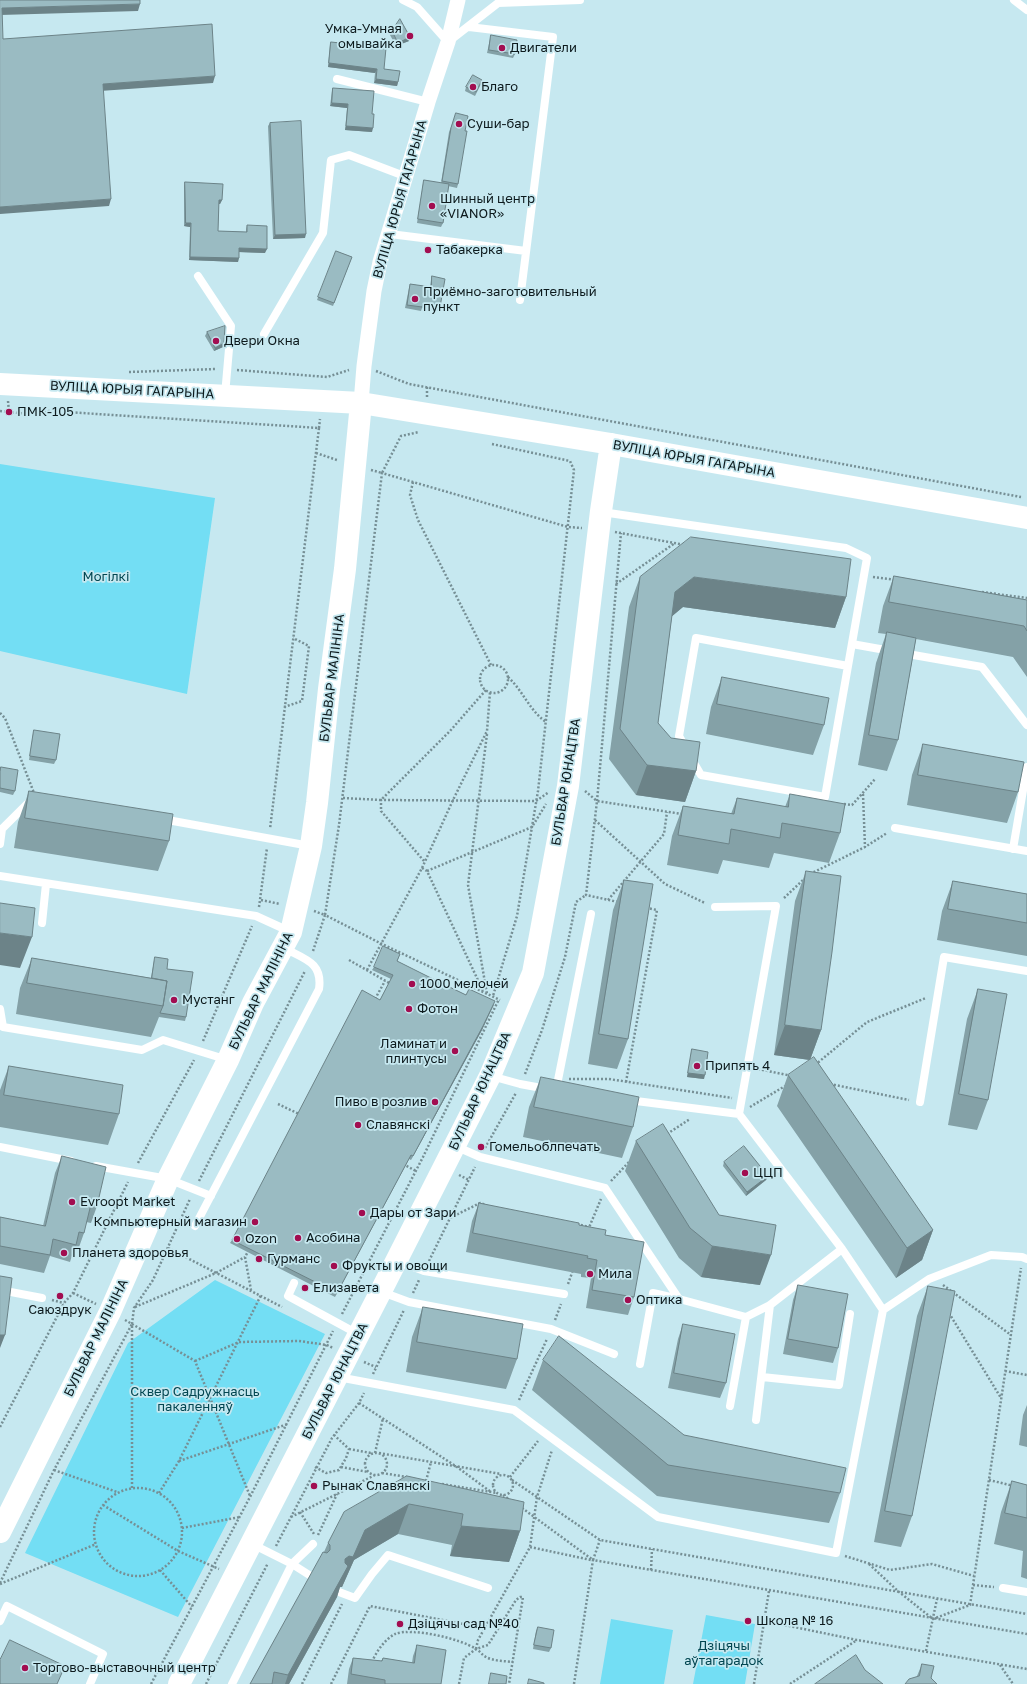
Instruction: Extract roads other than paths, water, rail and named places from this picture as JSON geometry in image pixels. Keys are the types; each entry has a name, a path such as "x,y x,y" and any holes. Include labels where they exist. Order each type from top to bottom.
{"main road":[{"name":"ВУЛІЦА ЮРЫЯ ГАГАРЫНА","path":"0,384 361,403 611,444 1027,518"},
{"name":"БУЛЬВАР МАЛІНІНА","path":"0,1532 110,1312 168,1179 228,1060 254,1003 287,940 311,846 345,569 361,403"},
{"name":"БУЛЬВАР ЮНАЦТВА","path":"179,1684 397,1261 490,1076 509,1004 533,973 568,786 600,521 611,444"}],"street":[{"name":"ВУЛІЦА ЮРЫЯ ГАГАРЫНА","path":"361,403 364,366 374,291 380,262 390,234 428,102 448,42 458,0"}],"lane":[{"path":"403,0 417,7 448,42 469,27 498,1 580,0"},
{"path":"1014,0 1027,10"},
{"path":"469,27 553,37 520,300"},
{"path":"337,79 428,102"},
{"path":"264,334 323,233 331,160 349,154 407,177"},
{"path":"390,234 526,251"},
{"path":"198,276 231,326 225,395"},
{"path":"600,521 846,548 867,558 825,797 701,775 679,736 696,638 848,666"},
{"path":"852,644 982,667 1027,725"},
{"path":"1013,849 1027,767"},
{"path":"0,844 2,829 36,796"},
{"path":"152,818 311,846"},
{"path":"895,828 1027,851"},
{"path":"0,876 256,916 287,940 317,968 319,974 319,989 195,1226"},
{"path":"42,922 46,884"},
{"path":"715,907 776,906 739,1114"},
{"path":"490,1076 520,1084 558,1091 558,1080 591,914"},
{"path":"920,1102 944,957 1027,971"},
{"path":"0,1009 4,1027 142,1050 163,1040 228,1060"},
{"path":"337,1377 514,1410 658,1517 836,1553 883,1310 842,1249 739,1114 617,1098"},
{"path":"454,1146 480,1156 605,1188 679,1299"},
{"path":"0,1147 168,1179 211,1196"},
{"path":"640,1364 653,1293 746,1316 770,1304 842,1249"},
{"path":"883,1310 933,1277 991,1255 1025,1258"},
{"path":"397,1261 424,1271 564,1294"},
{"path":"294,1282 288,1296 359,1334"},
{"path":"0,1290 42,1298"},
{"path":"381,1292 408,1302 551,1329 614,1354"},
{"path":"756,1420 770,1304"},
{"path":"762,1377 839,1385 850,1314"},
{"path":"730,1406 746,1316"},
{"path":"251,1544 292,1564 314,1578"},
{"path":"232,1684 292,1564 313,1544"},
{"path":"343,1593 355,1598 388,1555 488,1588"},
{"path":"1003,1588 1027,1592"},
{"path":"0,1621 7,1606 103,1654 90,1684"}],"place":[{"name":"Умка-Умная омывайка","path":"410,36"},
{"name":"Двигатели","path":"502,48"},
{"name":"Благо","path":"473,87"},
{"name":"Суши-бар","path":"459,124"},
{"name":"Шинный центр «VIANOR»","path":"432,206"},
{"name":"Табакерка","path":"428,250"},
{"name":"Приёмно-заготовительный пункт","path":"415,299"},
{"name":"Двери Окна","path":"216,341"},
{"name":"ПМК-105","path":"9,412"},
{"name":"1000 мелочей","path":"412,984"},
{"name":"Мустанг","path":"174,1000"},
{"name":"Фотон","path":"409,1009"},
{"name":"Ламинат и плинтусы","path":"455,1051"},
{"name":"Припять 4","path":"697,1066"},
{"name":"Пиво в розлив","path":"435,1102"},
{"name":"Славянскі","path":"358,1125"},
{"name":"Гомельоблпечать","path":"481,1147"},
{"name":"ЦЦП","path":"745,1173"},
{"name":"Evroopt Market","path":"72,1202"},
{"name":"Дары от Зари","path":"362,1213"},
{"name":"Компьютерный магазин","path":"255,1222"},
{"name":"Асобина","path":"298,1238"},
{"name":"Ozon","path":"237,1239"},
{"name":"Планета здоровья","path":"64,1253"},
{"name":"Гурманс","path":"259,1259"},
{"name":"Фрукты и овощи","path":"334,1266"},
{"name":"Мила","path":"590,1274"},
{"name":"Елизавета","path":"305,1288"},
{"name":"Саюздрук","path":"60,1296"},
{"name":"Оптика","path":"628,1300"},
{"name":"Рынак Славянскі","path":"314,1486"},
{"name":"Школа № 16","path":"748,1621"},
{"name":"Дзіцячы сад №40","path":"400,1624"},
{"name":"Торгово-выставочный центр","path":"25,1668"}],"park label":[{"name":"Могілкі","path":"106,577"},
{"name":"Сквер Садружнасць пакаленняў","path":"195,1400"},
{"name":"Дзіцячы аўтагарадок","path":"724,1654"}]}
